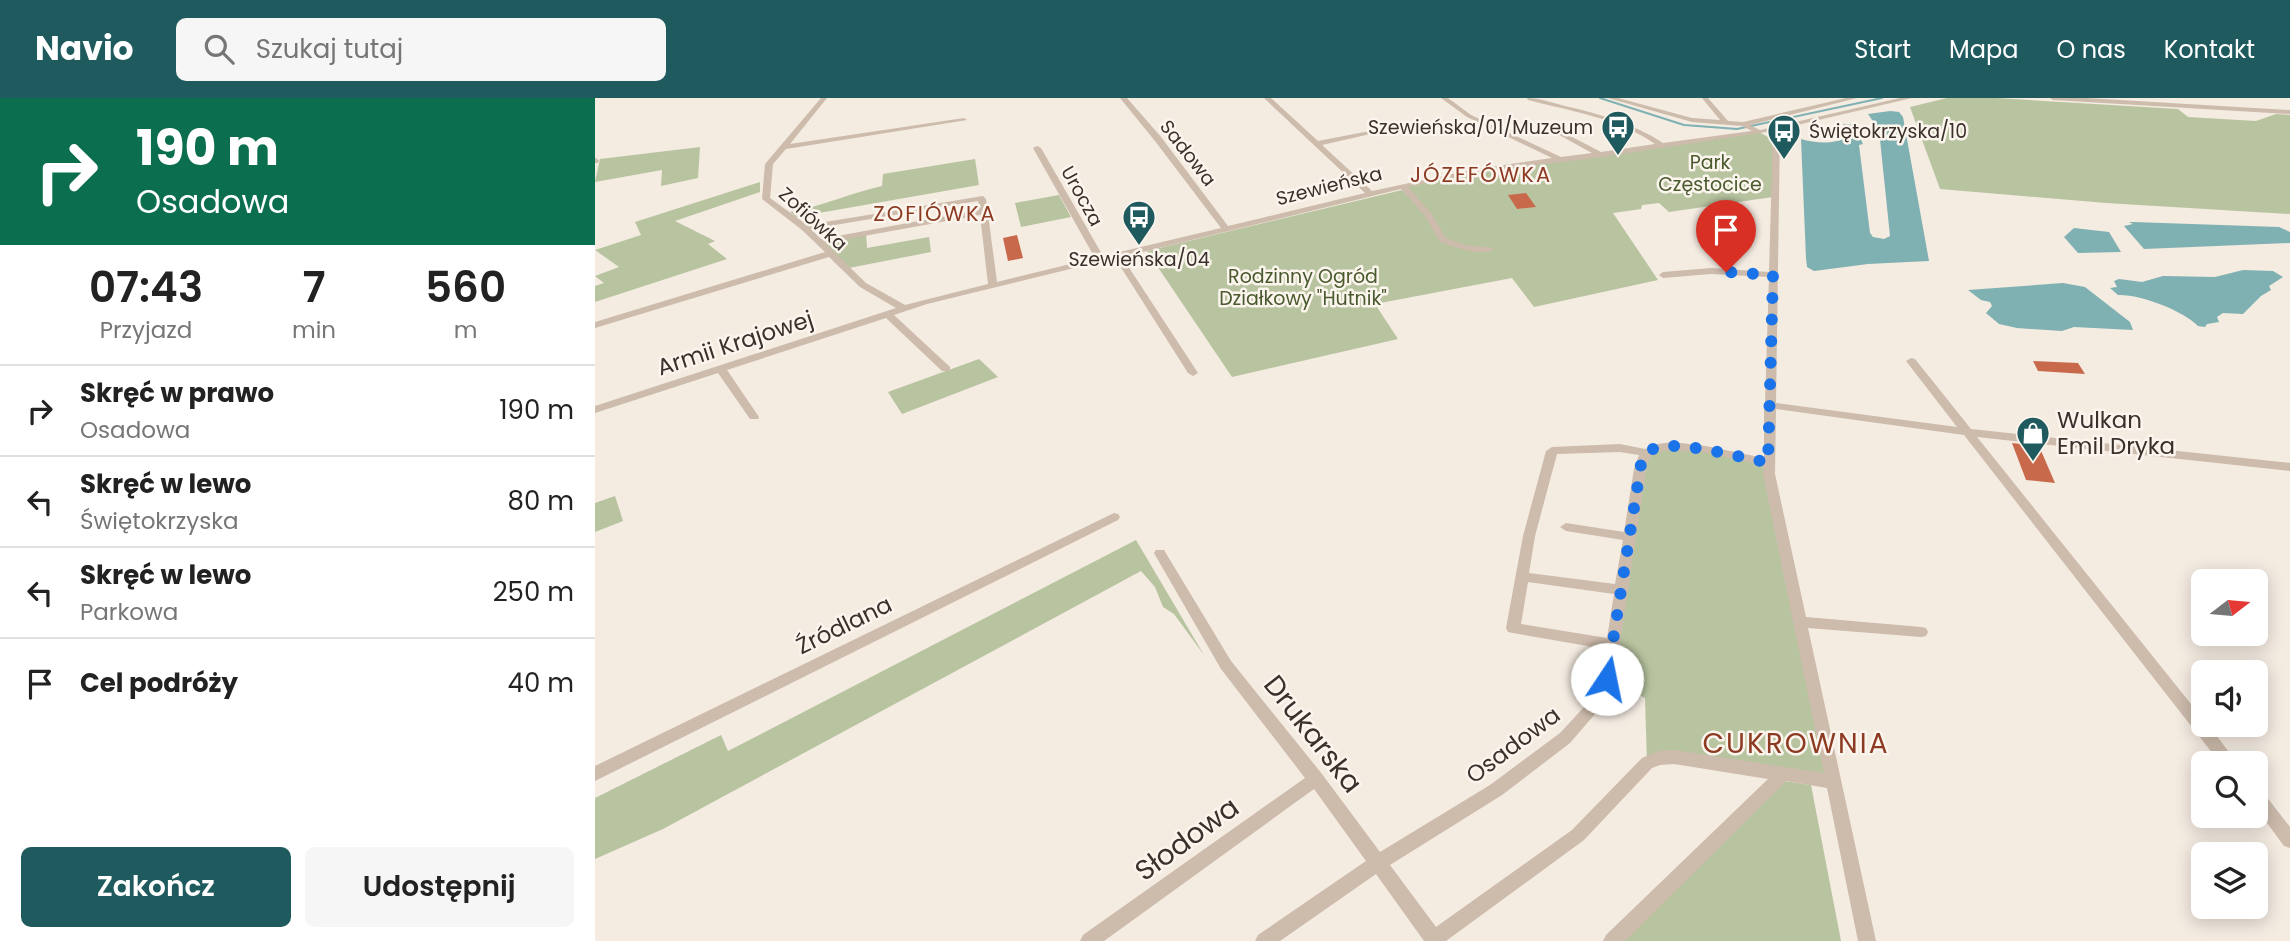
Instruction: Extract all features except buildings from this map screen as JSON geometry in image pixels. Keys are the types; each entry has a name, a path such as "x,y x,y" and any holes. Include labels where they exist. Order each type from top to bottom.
{"street":[{"name":"Zofiówka","path":"824,98 769,164 766,198 805,228 863,285 903,308"},
{"name":"Sadowa","path":"1123,98 1226,229"},
{"path":"1267,98 1371,194"},
{"path":"1444,98 1469,116 1562,161"},
{"path":"1611,98 1680,118 1751,128 1777,128 1909,98"},
{"path":"1705,98 1726,123"},
{"path":"1751,128 1854,98"},
{"path":"2053,98 2290,112"},
{"path":"1529,99 1620,125 1651,138 1662,146"},
{"path":"783,147 964,120"},
{"path":"1545,125 1602,155"},
{"path":"1316,144 1399,126"},
{"path":"1751,128 1775,141"},
{"name":"Szewieńska","path":"903,308 1459,173 1662,146 1751,128"},
{"path":"1777,128 1768,462 1867,941"},
{"name":"Urocza","path":"1037,148 1100,259"},
{"path":"1402,186 1428,215 1443,240 1465,247 1490,250"},
{"path":"805,228 974,198 982,199 993,285"},
{"path":"818,242 984,212"},
{"path":"595,325 829,254"},
{"path":"1117,255 1193,373"},
{"path":"1663,275 1711,271 1773,275"},
{"name":"Armii Krajowej","path":"595,410 903,308"},
{"path":"886,313 946,369"},
{"path":"1911,360 2220,751"},
{"path":"720,368 754,417"},
{"path":"1769,408 2290,467"},
{"path":"1614,645 1513,628 1529,536 1552,451 1620,448 1647,453 1667,445 1768,462"},
{"name":"Osadowa","path":"1264,941 1378,863 1496,790 1565,738 1590,710 1607,679 1637,489 1647,453"},
{"name":"Źródlana","path":"595,774 1114,517"},
{"path":"1566,527 1630,537"},
{"name":"Drukarska","path":"1160,553 1226,665 1316,779 1434,940"},
{"path":"1524,577 1622,590"},
{"path":"1800,622 1921,632"},
{"path":"1434,940 1578,835 1647,763 1659,758 1674,757 1834,782"},
{"path":"1612,941 1782,775"},
{"name":"Słodowa","path":"1089,941 1316,779"},
{"path":"2268,812 2290,840"}],"green space":[{"path":"1947,98 1996,98 2178,109 2188,117 2256,121 2276,114 2290,115 2290,214 2106,203 1940,189 1910,107"},
{"path":"1759,132 1775,141 1773,197 1669,212 1659,203 1613,213 1658,280 1534,307 1512,278 1375,304 1398,339 1232,377 1147,251 1402,190 1428,215 1403,186 1459,173"},
{"path":"700,147 698,178 661,186 662,170 595,182 600,159"},
{"path":"975,159 979,185 796,217 790,212 882,186 883,174"},
{"path":"760,182 760,192 675,221 715,241 708,244 727,259 595,302 595,286 604,283 595,276 619,267 595,250 641,235 635,222"},
{"path":"1059,195 1071,217 1021,227 1015,203"},
{"path":"866,233 867,248 929,237 931,252 849,268 822,242"},
{"path":"979,359 998,377 902,414 888,392"},
{"path":"1667,445 1768,462 1834,782 1674,757 1647,763 1645,698 1607,679 1643,459"},
{"path":"615,496 623,521 595,532 595,503"},
{"path":"1136,540 1204,655 1174,614 1163,607 1155,587 1141,571 663,829 595,859 595,798 721,735 728,751"},
{"path":"1784,781 1811,785 1841,941 1618,941"}],"water":[{"path":"1899,112 1903,117 1929,261 1868,264 1814,271 1807,267 1806,258 1801,139 1836,141 1846,137 1843,124 1854,125 1863,144 1859,145 1870,233 1873,237 1884,239 1890,236 1879,130 1868,114"},
{"path":"2129,222 2279,227 2290,232 2290,243 2144,249 2124,226 2133,224"},
{"path":"2074,228 2109,232 2121,252 2078,253 2064,237"},
{"path":"2243,270 2273,271 2283,277 2269,286 2271,290 2243,314 2223,313 2217,317 2219,322 2207,324 2205,327 2198,326 2161,304 2138,297 2118,295 2110,288 2117,287 2114,281 2119,279 2142,282 2163,276 2215,277"},
{"path":"2063,283 2085,287 2130,322 2133,330 2074,327 2062,331 1999,324 1986,313 1992,306 1990,302 1981,300 1968,290"}],"waterway":[{"path":"1600,98 1684,125 1737,129 1882,98"}],"place":[{"name":"Szewieńska/01/Muzeum","path":"1618,157"},
{"name":"Świętokrzyska/10","path":"1784,161"},
{"name":"Szewieńska/04","path":"1139,247"},
{"name":"Wulkan Emil Dryka","path":"2033,463"}],"district":[{"name":"JÓZEFÓWKA","path":"1481,174"},
{"name":"ZOFIÓWKA","path":"935,213"},
{"name":"CUKROWNIA","path":"1796,743"}],"route":[{"path":"1607,679 1637,489 1647,453 1667,445 1768,462 1773,275 1726,272"}],"park label":[{"name":"Park Częstocice","path":"1710,173"},
{"name":"Rodzinny Ogród Działkowy \"Hutnik\"","path":"1303,287"}]}
